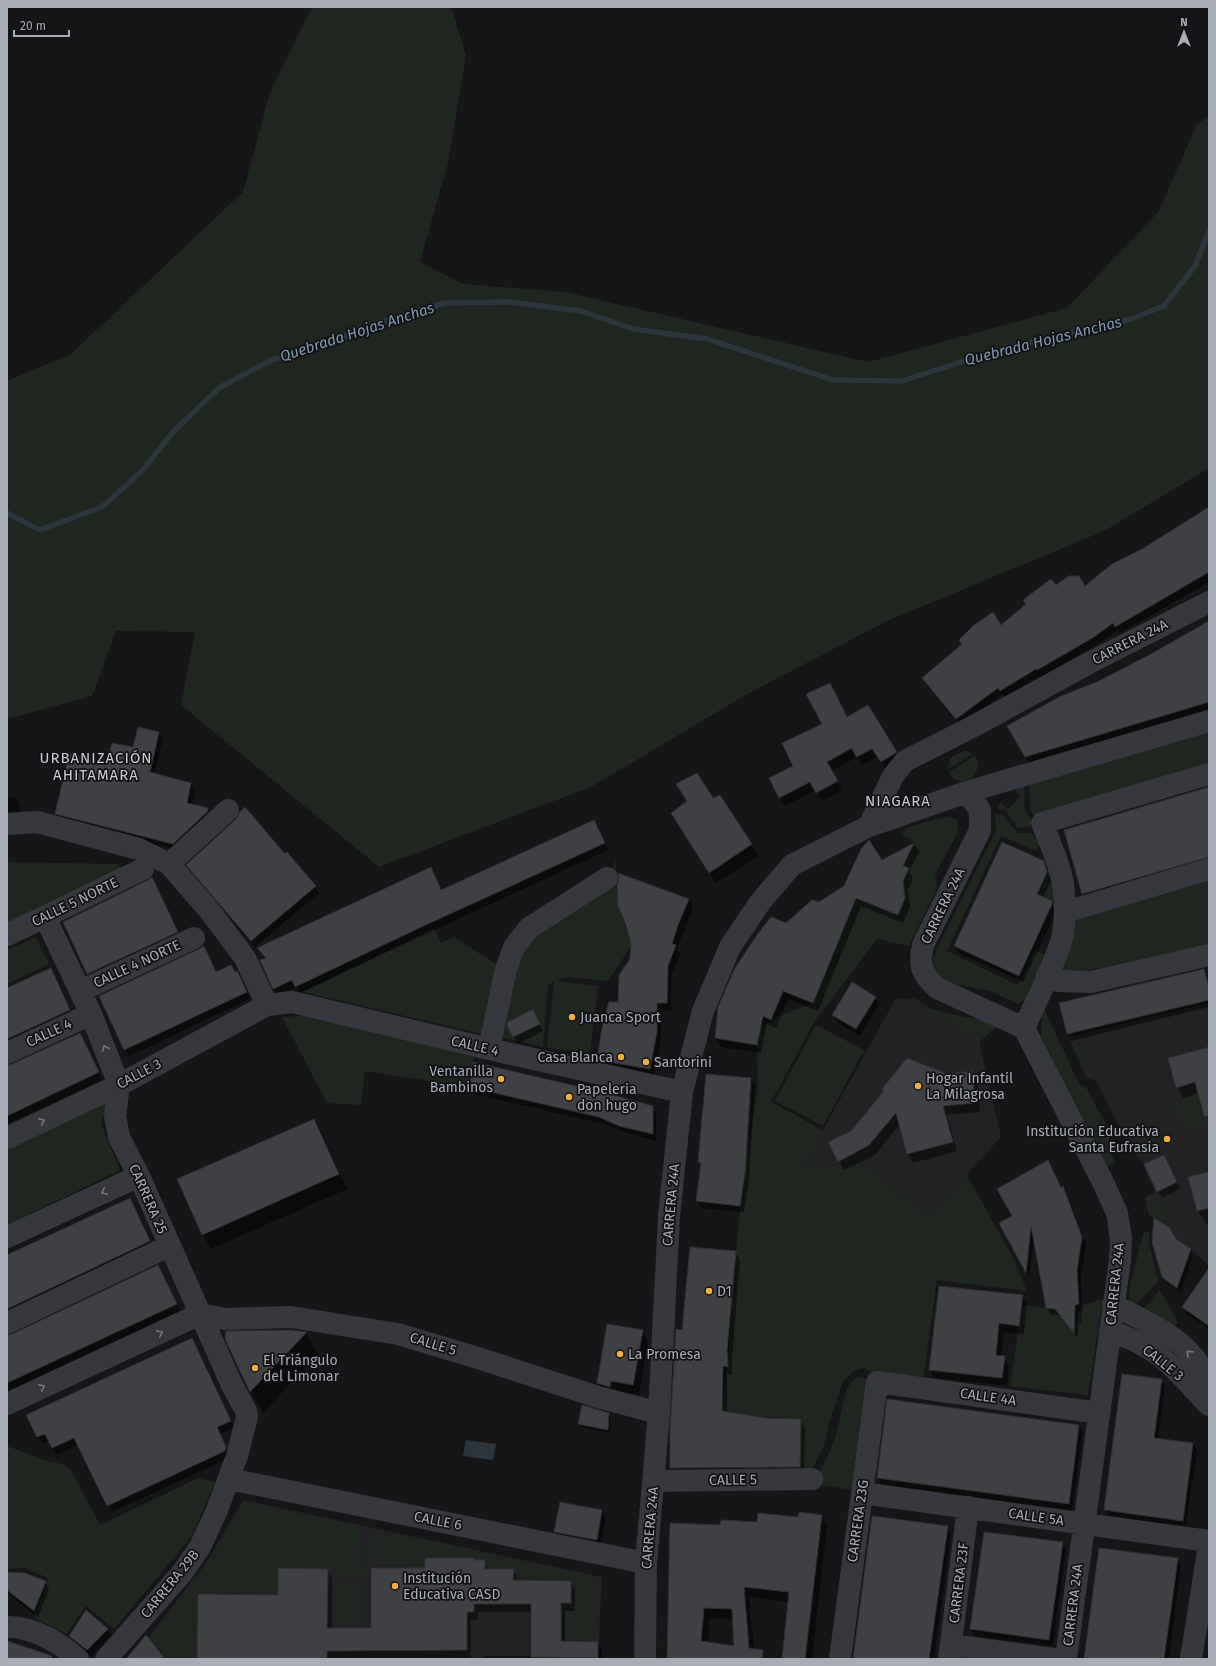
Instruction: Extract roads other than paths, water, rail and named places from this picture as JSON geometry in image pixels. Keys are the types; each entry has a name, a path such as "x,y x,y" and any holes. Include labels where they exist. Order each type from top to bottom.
{"street":[{"name":"CARRERA 24A","path":"869,826 893,776 905,761 974,726 1089,663 1209,602"},
{"name":"CARRERA 24A","path":"645,1659 646,1563 659,1413 669,1216 682,1092 703,1011 730,947 761,901 792,866 869,826 967,792 1209,721"},
{"path":"1024,1028 1062,937 1065,912 1063,884 1058,865 1042,823 1209,774"},
{"name":"CARRERA 24A","path":"967,792 980,810 980,830 923,946 920,959 926,978 937,988 1024,1028 1103,1182 1117,1213 1121,1239 1120,1260 1083,1524 1066,1659"},
{"path":"169,864 228,810"},
{"path":"7,824 37,822 139,849 169,864 210,910 245,958 268,1005"},
{"name":"CALLE 5 NORTE","path":"7,935 143,869"},
{"path":"1065,912 1209,869"},
{"path":"488,1049 506,969 514,947 529,928 607,878"},
{"name":"CARRERA 25","path":"45,917 91,1014 119,1084 115,1116 119,1137 139,1176 232,1386 246,1411 247,1417 237,1456 229,1479"},
{"name":"CALLE 4 NORTE","path":"80,991 194,938"},
{"path":"1047,975 1058,981 1091,982 1209,955"},
{"name":"CALLE 4","path":"268,1005 292,1002 488,1049 682,1092"},
{"name":"CALLE 3","path":"7,1138 119,1084 268,1005"},
{"name":"CALLE 4","path":"7,1053 91,1014"},
{"path":"7,1237 139,1176"},
{"path":"7,1323 169,1246"},
{"name":"CALLE 3","path":"1113,1305 1162,1329 1200,1364 1209,1386"},
{"path":"7,1404 200,1314"},
{"name":"CALLE 5","path":"200,1314 225,1319 291,1317 398,1334 486,1360 598,1397 659,1413"},
{"name":"CALLE 3","path":"1110,1331 1129,1338 1153,1351 1209,1405"},
{"name":"CALLE 4A","path":"877,1382 1099,1412"},
{"name":"CARRERA 23G","path":"840,1659 877,1382"},
{"name":"CALLE 6","path":"229,1479 646,1563"},
{"name":"CARRERA 29B","path":"106,1659 182,1573 200,1547 229,1479"},
{"name":"CALLE 5","path":"654,1481 812,1479"},
{"name":"CALLE 5A","path":"862,1493 1209,1543"},
{"name":"CARRERA 23F","path":"950,1652 968,1508"},
{"path":"1191,1659 1209,1543"},
{"path":"10,1627 30,1630 65,1649 78,1659"},
{"path":"950,1652 1054,1659"}],"waterway":[{"name":"Quebrada Hojas Anchas","path":"7,513 40,530 102,507 142,471 173,432 219,388 271,360 332,342 368,326 445,303 510,302 581,311 633,329 707,339 833,380 902,381 1002,349 1128,320 1164,306 1195,266 1209,230"}],"place":[{"name":"Juanca Sport","path":"572,1017"},
{"name":"Casa Blanca","path":"621,1057"},
{"name":"Santorini","path":"646,1062"},
{"name":"Ventanilla Bambinos","path":"501,1079"},
{"name":"Hogar Infantil La Milagrosa","path":"918,1086"},
{"name":"Papeleria don hugo","path":"569,1097"},
{"name":"Institución Educativa Santa Eufrasia","path":"1167,1139"},
{"name":"D1","path":"709,1291"},
{"name":"La Promesa","path":"620,1354"},
{"name":"El Triángulo del Limonar","path":"255,1368"},
{"name":"Institución Educativa CASD","path":"395,1586"}],"district":[{"name":"URBANIZACIÓN AHITAMARA","path":"96,766"},
{"name":"NIAGARA","path":"898,801"}]}
